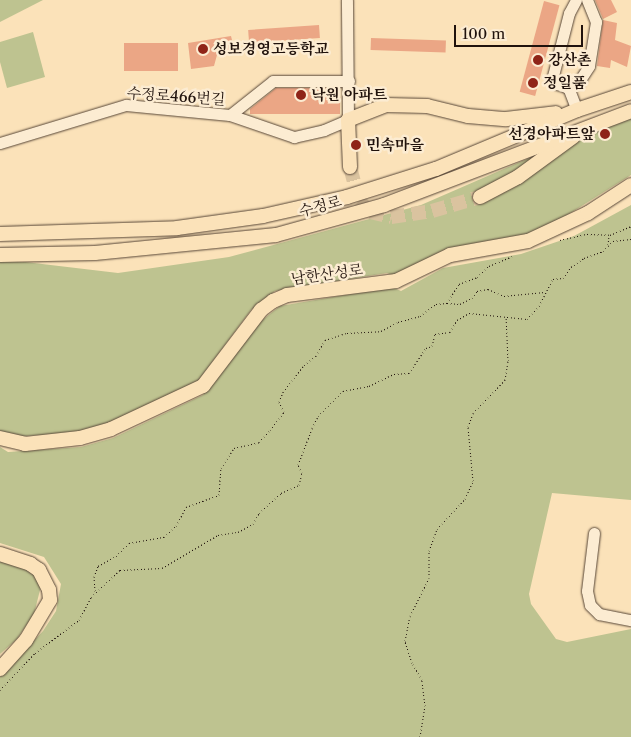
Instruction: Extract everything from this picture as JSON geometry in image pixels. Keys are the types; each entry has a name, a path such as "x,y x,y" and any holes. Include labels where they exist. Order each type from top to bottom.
{"main road":[{"name":"수정로","path":"0,234 178,228 263,216 347,197 436,169 577,110 631,92"},
{"path":"350,167 348,120 374,109 399,104 506,119 577,110"},
{"name":"수정로","path":"0,255 105,252 276,234 384,206 631,111"},
{"path":"601,123 631,119"},
{"path":"480,197 544,160 582,130"},
{"name":"남한산성로","path":"0,438 25,444 80,438 111,429 203,386 261,310 273,301 287,295 396,281 450,255 528,241 588,213 631,185"},
{"path":"0,554 30,564 39,570 49,590 50,600 26,640 0,669"}],"street":[{"path":"347,0 348,120"},
{"path":"576,0 569,13 552,76 557,84 568,88 578,83 589,66 596,22 586,0"},
{"path":"230,115 273,81 349,81"},
{"path":"568,88 577,110"},
{"name":"수정로466번길","path":"0,143 126,105 230,115 294,136 324,130 348,120"},
{"path":"594,534 586,591 590,605 599,614 631,620"}],"path":[{"path":"555,241 587,234 610,235 631,226"},
{"path":"608,245 610,235"},
{"path":"95,593 94,577 98,566 116,556 129,543 164,537 176,526 186,507 220,495 221,468 234,448 259,442 270,430 284,412 280,402 283,392 304,365 316,356 325,340 347,333 381,331 398,322 420,316 436,304 460,304 472,298 477,291 488,289 504,296 545,292 550,289 553,279 563,278 571,267 584,258 603,251 612,241 631,239"},
{"path":"446,304 459,284 478,277 489,266 519,254"},
{"path":"0,690 35,653 79,620 95,593 120,570 162,568 218,534 238,532 253,524 259,513 281,493 299,485 302,473 298,465 312,428 318,416 344,391 369,386 394,374 409,373 426,348 432,346 435,334 450,332 457,320 469,313 527,319 539,306 545,292"},
{"path":"420,737 425,706 422,680 412,663 405,641 410,616 429,578 429,551 436,529 465,499 473,481 468,428 473,413 505,380 508,354 506,316"}],"green space":[{"path":"0,0 43,0 0,22"},
{"path":"33,32 45,77 7,88 0,62 0,42"},
{"path":"631,118 631,175 553,224 517,240 438,253 397,277 387,273 275,291 251,310 198,381 108,424 76,433 10,437 0,431 0,259 118,273 229,257 421,205 598,128"},
{"path":"631,205 631,500 552,493 529,594 531,604 556,639 567,642 631,629 631,737 0,737 0,677 43,631 56,611 61,584 44,557 0,543 0,447 8,452 81,447 113,438 203,395 256,325 280,306 392,287 401,291 443,268 521,254 574,236"},
{"path":"0,559 30,569 42,582 34,614 17,639 0,654"}],"building":[{"path":"595,0 611,0 617,12 603,19"},
{"path":"544,1 559,5 535,96 520,92"},
{"path":"603,20 617,23 615,40 631,46 627,67 611,60 610,68 597,66"},
{"path":"319,25 320,38 249,43 248,30"},
{"path":"231,36 234,48 229,53 217,55 214,66 191,69 188,43"},
{"path":"371,38 446,41 446,53 371,50"},
{"path":"124,43 178,43 178,71 124,71"},
{"name":"낙원 아파트","path":"276,88 340,88 340,114 250,114 250,109"}],"tunnel":[{"path":"350,167 359,201 370,212 391,217 432,211 480,197"}],"place":[{"name":"성보경영고등학교","path":"203,49"},
{"name":"강산촌","path":"538,60"},
{"name":"정일품","path":"533,83"},
{"name":"낙원 아파트","path":"301,95"},
{"name":"선경아파트앞","path":"605,134"},
{"name":"민속마을","path":"356,145"}]}
